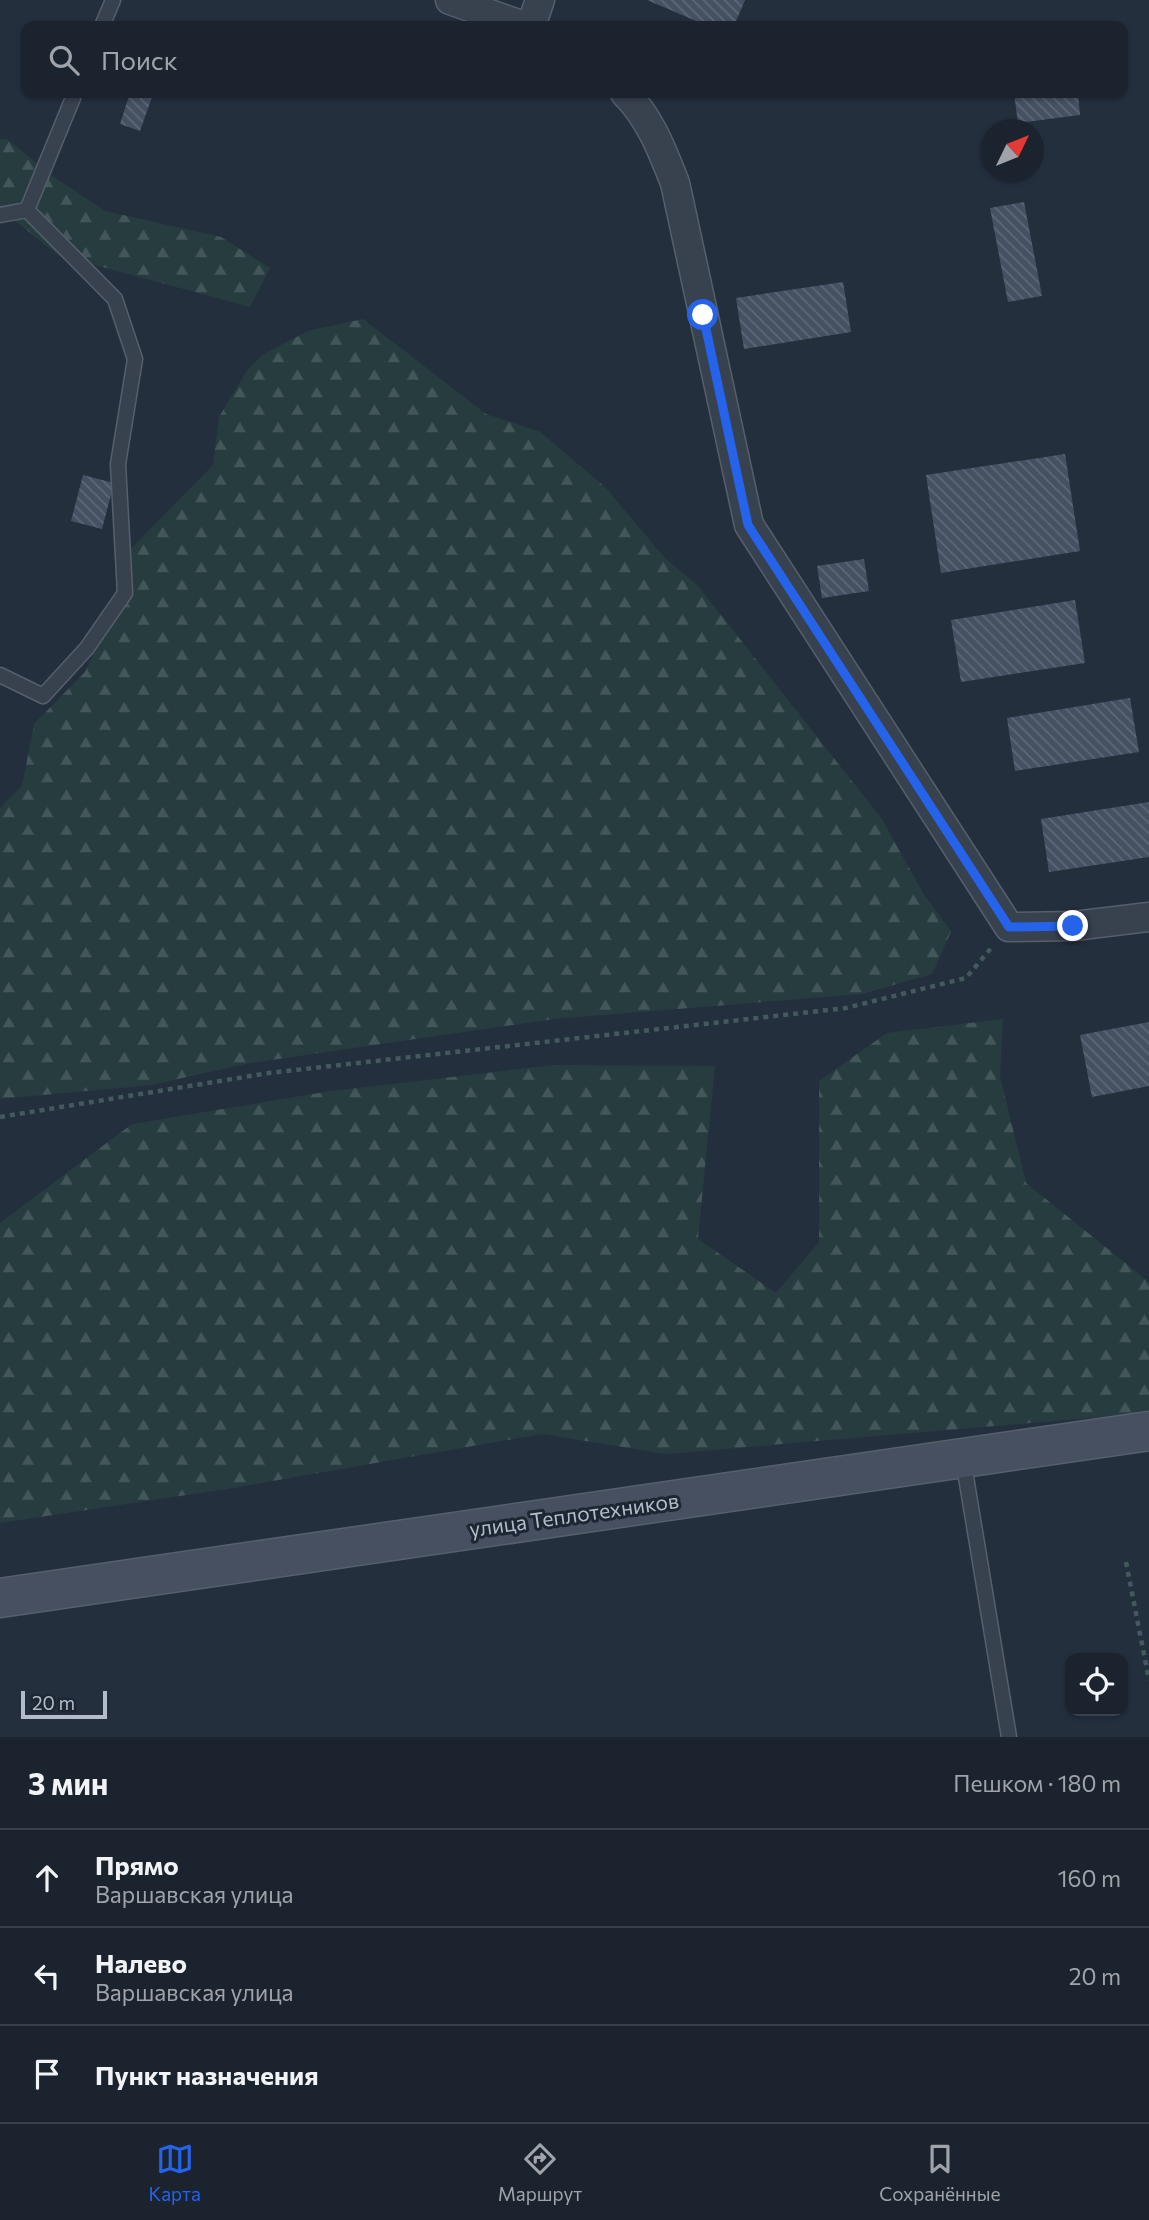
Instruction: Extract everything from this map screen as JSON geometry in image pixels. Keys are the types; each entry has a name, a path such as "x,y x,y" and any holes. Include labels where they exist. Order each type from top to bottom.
{"main road":[{"name":"улица Теплотехников","path":"0,1598 1149,1431"}],"street":[{"path":"450,0 510,21"},
{"path":"533,21 540,0"},
{"path":"630,98 641,109 675,183 748,525 1009,927 1073,926 1149,917"}],"lane":[{"path":"104,21 113,0"},
{"path":"27,210 73,98"},
{"path":"0,215 27,210"},
{"path":"0,675 43,695 87,648 125,593 118,464 135,359 116,299 27,210"},
{"path":"963,1457 1009,1737"}],"path":[{"path":"0,1117 269,1073 846,1008 966,978 1009,927"},
{"path":"1126,1562 1149,1680"}],"green space":[{"path":"0,139 7,139 51,175 105,211 221,237 270,268 250,307 58,255 0,209"},
{"path":"363,319 486,414 540,432 605,487 664,557 698,586 882,819 923,893 951,932 932,974 862,994 554,1019 250,1063 151,1085 0,1099 0,808 22,786 34,724 85,672 106,627 125,555 213,465 219,417 248,369 264,354 308,331"},
{"path":"1003,1019 1000,1076 1026,1183 1149,1282 1149,1413 666,1454 542,1434 233,1488 0,1523 0,1223 132,1124 331,1091 554,1065 715,1066 698,1239 776,1293 819,1242 819,1081 887,1033"}],"building":[{"path":"647,0 745,0 736,21 696,21"},
{"path":"128,98 152,98 140,131 120,124"},
{"path":"1015,98 1078,98 1080,115 1044,120 1017,119"},
{"path":"1024,202 1042,296 1008,302 990,208"},
{"path":"843,282 851,332 744,349 736,298"},
{"path":"1065,454 1080,551 941,573 926,475"},
{"path":"83,475 114,483 102,529 71,521"},
{"path":"864,559 869,591 822,598 817,566"},
{"path":"1075,600 1085,663 961,682 951,620"},
{"path":"1130,698 1139,752 1015,771 1007,718"},
{"path":"1149,802 1149,857 1049,872 1041,819"},
{"path":"1149,1022 1149,1086 1092,1097 1080,1035"}],"route":[{"path":"703,315 748,525 1009,927 1073,926"}]}
